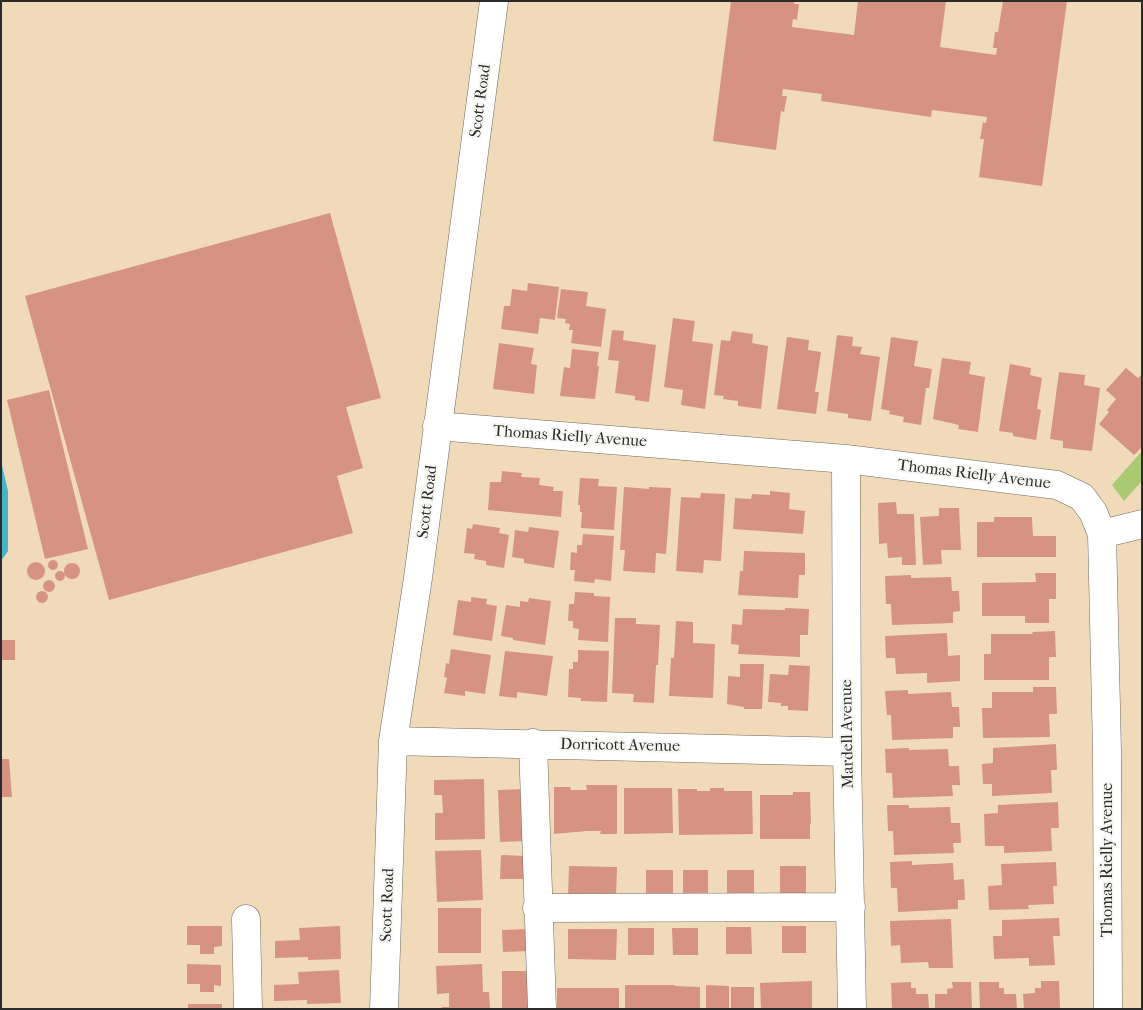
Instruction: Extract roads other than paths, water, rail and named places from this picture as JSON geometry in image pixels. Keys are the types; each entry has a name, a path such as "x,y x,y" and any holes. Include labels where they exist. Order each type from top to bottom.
{"street":[{"name":"Scott Road","path":"385,1008 393,741 418,578 494,1"},
{"name":"Thomas Rielly Avenue","path":"437,426 846,459 1057,485 1082,497 1094,512 1102,534 1107,750 1108,1009"},
{"name":"Mardell Avenue","path":"846,459 852,1009"},
{"path":"1102,534 1142,524"},
{"name":"Dorricott Avenue","path":"393,741 848,752"},
{"path":"533,744 537,908 542,1009"},
{"path":"537,908 851,908"},
{"path":"246,919 248,1009"}],"water":[{"path":"1,461 8,491 8,551 1,561"}]}
